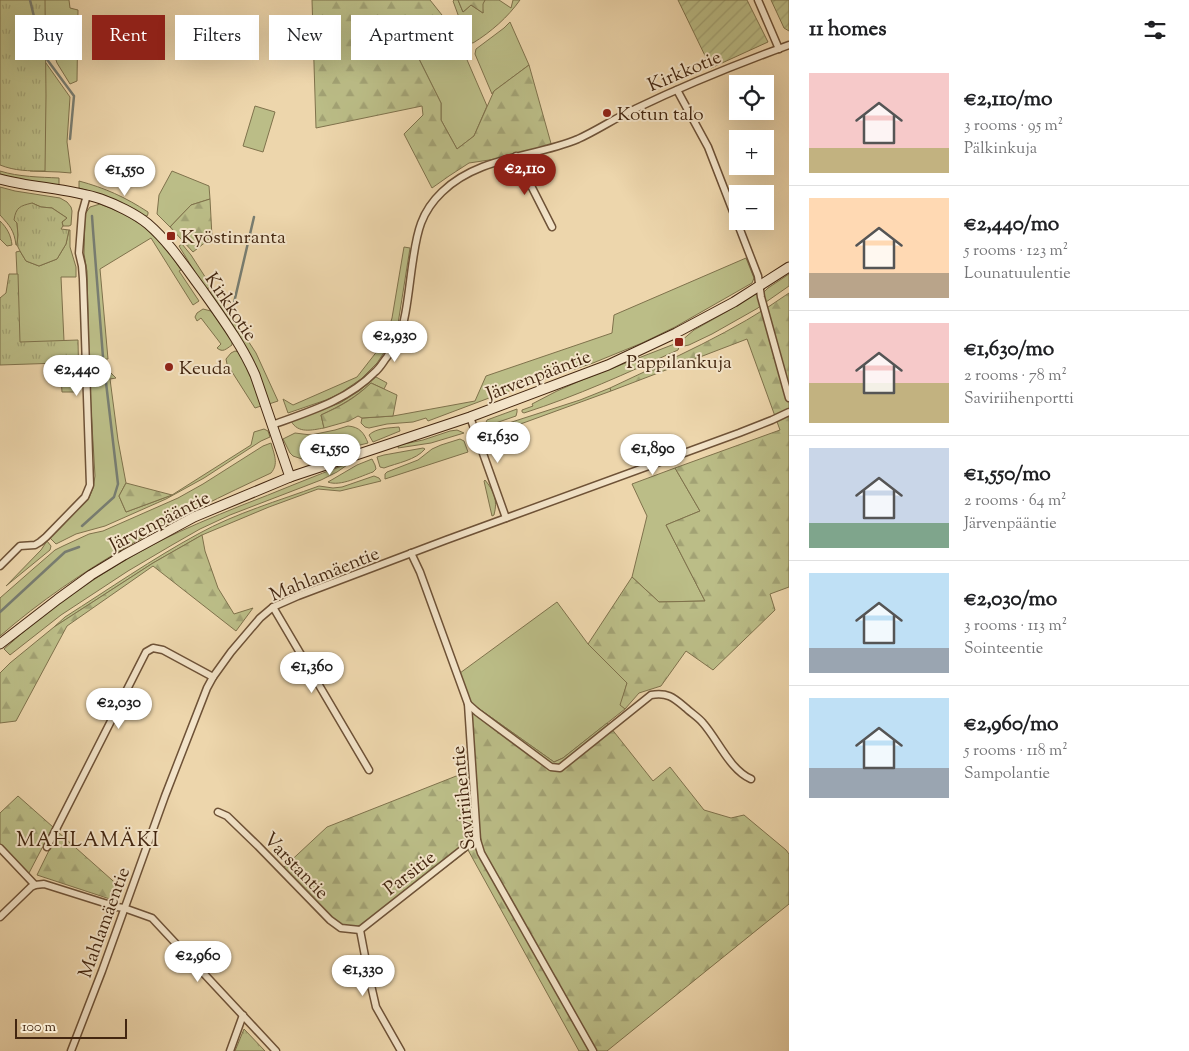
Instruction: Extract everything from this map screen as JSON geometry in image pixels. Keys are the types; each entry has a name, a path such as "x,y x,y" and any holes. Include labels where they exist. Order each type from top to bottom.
{"main road":[{"name":"Kirkkotie","path":"0,178 16,183 87,195 114,204 147,223 173,248 248,359 290,477"},
{"name":"Järvenpääntie","path":"0,644 91,575 194,517 290,477 470,416 616,361 676,333 734,302 789,267"}],"street":[{"path":"758,0 779,49"},
{"name":"Kirkkotie","path":"272,424 329,404 351,392 376,372 397,343 408,297 416,238 420,224 430,206 442,191 462,176 486,165 579,138 624,114 686,85 789,45"},
{"path":"677,90 708,147 758,276 761,297 789,398"},
{"path":"516,156 552,227"},
{"path":"0,566 20,546 35,545 46,537 86,497 90,485 83,279 80,253 82,214 87,195"},
{"name":"Mahlamäentie","path":"71,1051 195,717 213,677 260,618 273,607 298,596 739,433 789,412"},
{"path":"470,416 506,518"},
{"name":"Saviriihentie","path":"411,553 420,572 468,704 477,840 480,853 593,1051"},
{"path":"273,607 369,770"},
{"path":"47,847 146,652 153,648 163,650 213,677"},
{"path":"468,704 551,767 560,768 651,695 662,693 674,698 703,722 730,761 742,775 750,779"},
{"name":"Varstantie","path":"218,812 227,816 330,920 341,928 360,930"},
{"name":"Parsitie","path":"360,930 468,844 477,840"},
{"path":"0,848 35,885"},
{"path":"0,917 35,885 44,884 152,918 276,1051"},
{"path":"360,930 376,1007 401,1051"},
{"path":"230,1051 243,1014"}],"green space":[{"path":"0,0 45,0 45,15 15,15 15,60 46,60 45,171 17,170 0,165"},
{"path":"41,0 69,0 70,8 78,10 78,15 42,15"},
{"path":"312,0 430,0 442,15 351,15 351,60 420,60 441,103 441,120 457,149 474,136 494,91 529,65 552,147 516,156 469,163 432,188 404,134 423,115 422,106 316,128 314,60 341,60 341,15 312,15"},
{"path":"458,0 463,12 471,5 483,13 482,4 485,0 499,0 511,8 513,0 520,0 499,24 473,43 472,15 458,15 453,1"},
{"path":"458,0 485,0 483,13 471,5 463,12"},
{"path":"678,0 747,0 768,42 711,68"},
{"path":"771,0 789,0 789,31 784,28"},
{"path":"510,22 529,65 492,94 475,54 476,49"},
{"path":"0,39 15,45 15,60 44,60 70,97 67,142 71,173 30,171"},
{"path":"56,60 77,60 77,81 70,84"},
{"path":"420,60 467,60 487,106 474,136 457,149 441,120 441,103"},
{"path":"255,106 275,112 263,152 243,146"},
{"path":"0,171 22,176 59,178 59,186 9,178 0,175"},
{"path":"172,171 209,186 210,199 191,205 170,227 157,214 159,195"},
{"path":"79,181 123,197 148,212 148,214 145,216 113,200 79,188"},
{"path":"0,187 60,198 71,207 71,225 63,226 62,222 67,218 52,208 41,207 32,203 17,223 18,235 16,245 11,228 0,215"},
{"path":"210,199 212,237 193,252 170,227 191,205"},
{"path":"32,203 41,207 52,208 67,218 62,222 63,226 61,229 69,230 66,244 57,259 39,266 26,261 20,251 17,245 17,223 14,220 19,208"},
{"path":"100,204 128,217 154,235 168,250 181,270 179,271 199,301 193,305 151,238 100,269 108,359 91,360 89,358 87,271 84,254 85,214 90,207"},
{"path":"0,221 11,238 12,245 7,246 0,239"},
{"path":"69,230 70,247 76,267 76,277 61,277 64,341 67,341 28,352 0,322 17,274 16,252 20,251 26,261 39,266 57,259 66,244"},
{"path":"182,244 211,286 206,290 179,246"},
{"path":"404,247 410,248 397,330 377,363 361,379 339,394 288,413 283,399 293,405 357,377 385,341 392,318"},
{"path":"746,258 754,278 752,283 675,327 642,343 593,363 497,395 428,421 426,418 413,422 387,424 369,428 361,423 362,418 393,416 475,401 486,376 612,333 614,315"},
{"path":"9,274 18,274 20,342 78,340 79,392 62,392 60,363 0,365 0,298 6,293"},
{"path":"789,274 789,286 764,302 763,293"},
{"path":"215,290 256,353 278,401 269,404 249,353 209,293"},
{"path":"789,293 789,587 770,594 775,610 713,670 686,651 661,686 639,693 625,709 620,705 627,683 588,644 632,577 659,602 705,601 666,525 700,511 675,468 780,430 747,339 611,391 610,388 724,333"},
{"path":"755,294 758,295 761,305 758,308 712,334 684,346 681,341 694,330"},
{"path":"203,309 211,311 232,340 232,345 223,350 217,348 221,344 201,318 197,321 195,317"},
{"path":"677,343 678,350 602,384 524,413 522,412 522,410 533,406 532,404 557,391"},
{"path":"235,351 239,352 253,380 261,406 255,408 227,364 226,359"},
{"path":"91,370 109,371 116,378 110,379 126,483 119,496 126,512 172,495 251,445 254,432 264,429 268,431 270,437 166,499 105,526 76,534 56,544 50,538 89,498 93,488 95,476 90,391"},
{"path":"376,377 387,383 384,389 371,383 347,401 321,415 324,428 301,429 297,428 291,421 340,403"},
{"path":"371,383 397,395 393,416 362,418 358,416 349,421 324,428 321,415 347,402"},
{"path":"610,388 611,391 515,426 490,452 484,431 580,400"},
{"path":"517,409 516,416 484,427 487,420"},
{"path":"348,426 361,431 368,443 305,460 293,456 283,439 295,433 311,435"},
{"path":"399,427 400,431 373,442 369,435 379,430"},
{"path":"457,430 464,433 431,443 398,448 399,445"},
{"path":"460,439 464,441 468,452 385,479 387,472 418,460 432,449"},
{"path":"271,443 275,466 271,473 164,526 95,566 30,611 0,636 0,598 55,550 178,498"},
{"path":"425,449 412,459 384,468 380,467 377,457"},
{"path":"372,459 376,469 373,472 344,482 328,482 357,465"},
{"path":"350,463 321,480 230,515 200,529 128,571 61,615 10,655 4,649 40,618 78,590 118,564 160,541 230,510"},
{"path":"675,468 700,511 666,525 705,601 659,602 632,577 647,516 632,484"},
{"path":"374,476 381,481 340,491 318,489 202,535 153,563 54,627 65,617 147,564 212,527 257,508 319,486 342,487"},
{"path":"484,481 493,492 495,500 495,510 492,516"},
{"path":"126,483 172,495 126,512 119,496"},
{"path":"202,535 205,551 218,588 234,614 253,608 236,631 153,566 67,626 16,721 0,723 0,673 10,663 54,627 153,563"},
{"path":"47,541 51,546 50,550 6,586 41,550"},
{"path":"557,602 588,644 627,683 621,705 625,709 563,758 554,762 471,703 460,673"},
{"path":"471,703 554,762 563,758 607,723 653,781 670,767 704,810 731,818 744,815 786,850 789,854 789,904 607,1051 579,1051 468,850 366,929 338,924 283,868 327,827 474,769"},
{"path":"18,796 53,827 29,873 0,844 0,813"},
{"path":"58,832 121,888 116,901 37,875"},
{"path":"244,1029 265,1051 235,1051"}],"waterway":[{"path":"30,0 43,54 74,96 70,139"},
{"path":"92,216 103,357"},
{"path":"233,307 254,217"},
{"path":"82,526 114,497 118,484 105,374"},
{"path":"0,612 65,552 79,547"}],"place":[{"name":"Kotun talo","path":"607,113"},
{"name":"Kyöstinranta","path":"171,236"},
{"name":"Pappilankuja","path":"679,342"},
{"name":"Keuda","path":"169,367"}],"district":[{"name":"MAHLAMÄKI","path":"88,839"}]}
